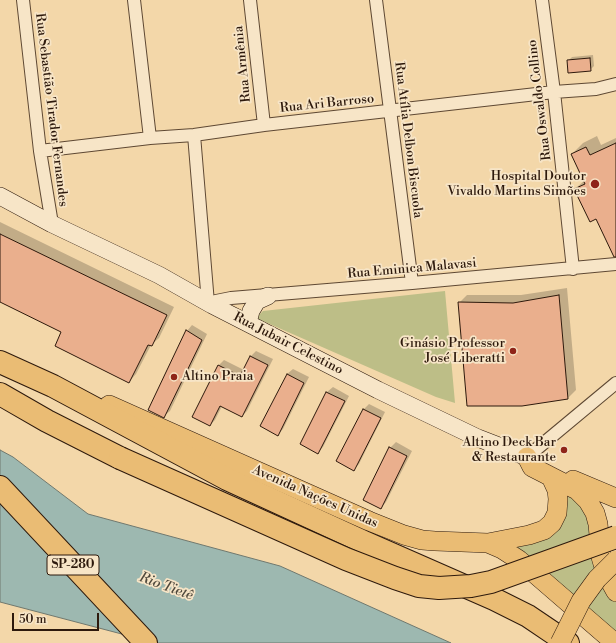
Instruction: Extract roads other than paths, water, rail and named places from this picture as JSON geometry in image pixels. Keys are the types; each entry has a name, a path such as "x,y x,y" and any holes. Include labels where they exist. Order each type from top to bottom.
{"highway":[{"name":"Avenida Nações Unidas","path":"0,362 52,386"},
{"path":"52,386 227,479 528,616 568,643"},
{"path":"0,394 47,421 120,458 346,559 419,586 439,588 471,586 491,582 616,537"},
{"name":"SP-280","path":"0,486 146,643"}],"main road":[{"name":"Rua Jubair Celestino","path":"0,196 52,224 159,275 248,324 427,414 478,438 527,457"},
{"name":"Rua Jubair Celestino","path":"0,206 31,220 52,224"},
{"path":"248,324 251,311 257,301 268,296"},
{"name":"Avenida Nações Unidas","path":"52,386 75,392 106,404 404,536 435,541 488,543 502,549 519,560 613,642"},
{"path":"527,457 532,467 577,490 596,513 608,558 606,574 616,592"},
{"path":"527,457 593,489 616,498"},
{"path":"488,543 529,535 544,530 552,523 557,513 558,499 557,490 551,477"},
{"path":"560,643 581,600 597,579 616,542"}],"street":[{"name":"Rua Sebastião Tirador Fernandes","path":"23,0 40,151 52,224"},
{"path":"134,0 150,138"},
{"name":"Rua Armênia","path":"250,0 264,125"},
{"name":"Rua Atília Delbon Biscuola","path":"376,0 412,283"},
{"name":"Rua Oswaldo Collino","path":"542,0 554,92 573,269"},
{"name":"Rua Ari Barroso","path":"40,151 150,138 194,135 264,125 554,92 596,89 616,84"},
{"path":"194,135 210,304"},
{"name":"Rua Eminica Malavasi","path":"210,304 232,298 616,264"},
{"path":"527,457 616,382"}],"water":[{"name":"Rio Tietê","path":"0,450 13,457 88,514 280,566 451,643 156,643 0,602"}],"place":[{"name":"Hospital Doutor Vivaldo Martins Simões","path":"595,184"},
{"name":"Ginásio Professor José Liberatti","path":"513,351"},
{"name":"Altino Praia","path":"174,377"},
{"name":"Altino Deck Bar & Restaurante","path":"564,450"}]}
